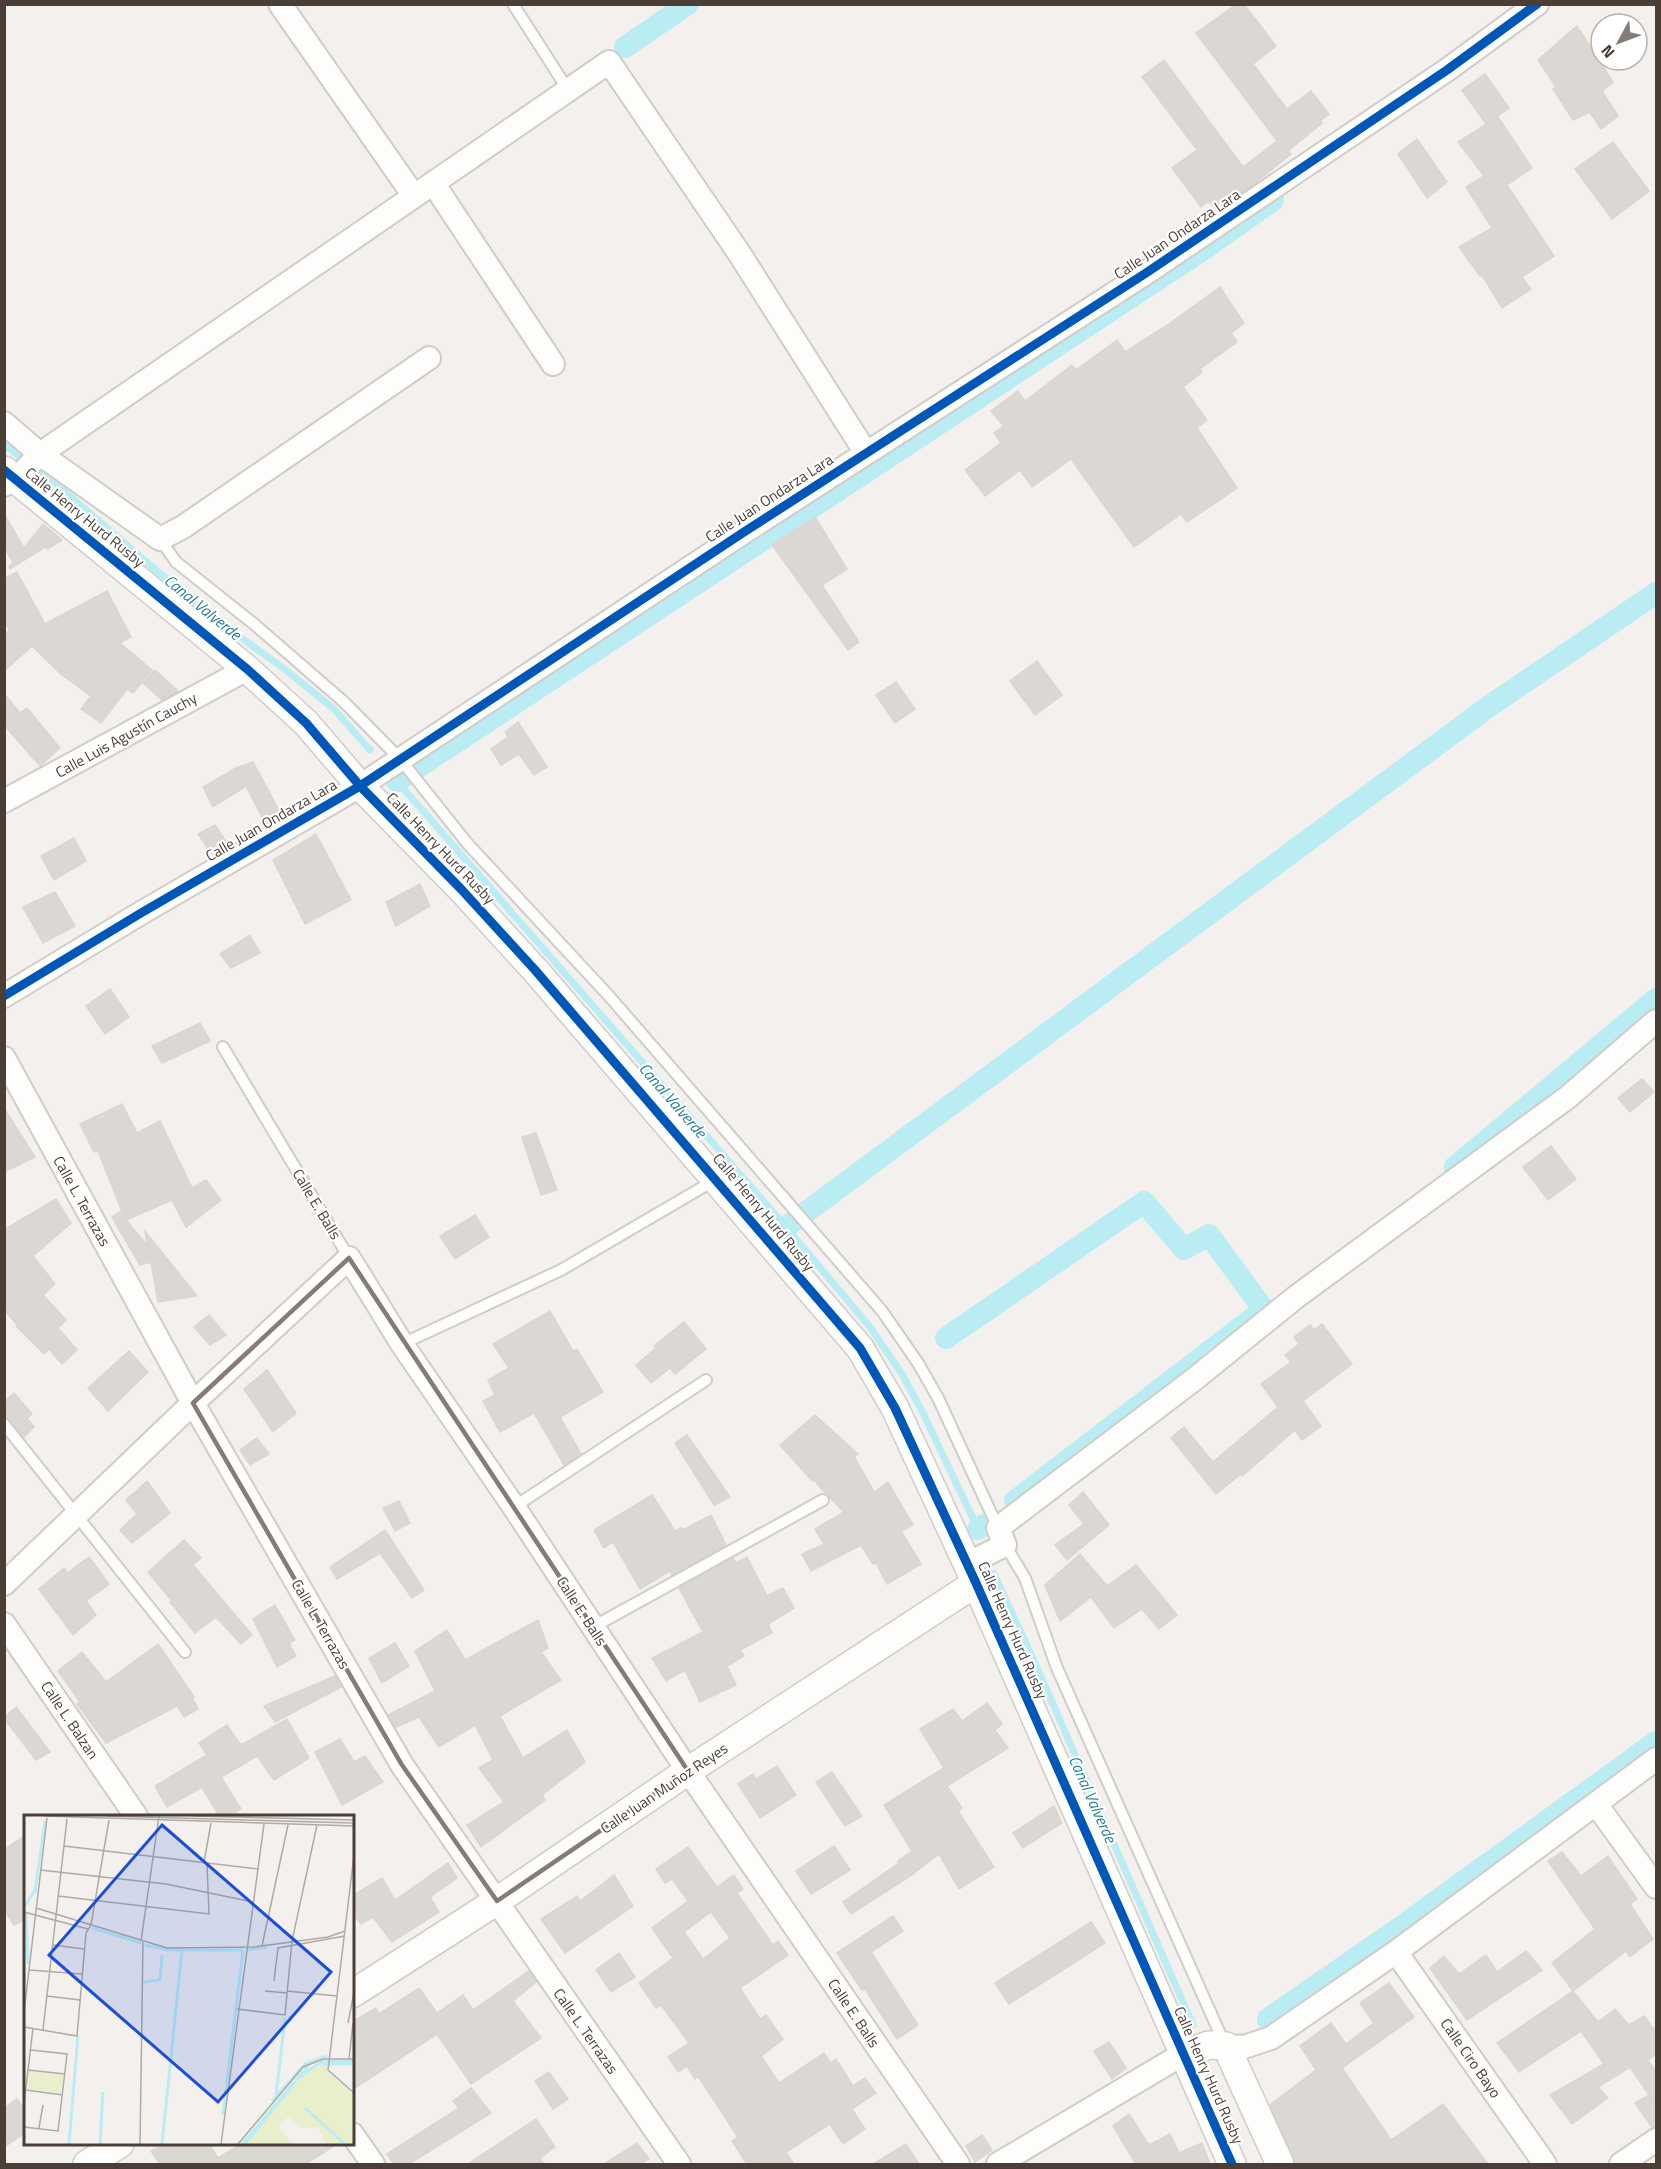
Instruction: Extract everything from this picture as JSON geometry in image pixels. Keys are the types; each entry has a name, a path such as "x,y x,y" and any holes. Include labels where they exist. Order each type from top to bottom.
{"street":[{"path":"280,4 414,196"},
{"name":"Calle Juan Ondarza Lara","path":"4,996 141,913 360,786 866,453 1146,273 1447,70 1537,4"},
{"path":"8,478 609,62 739,254 866,453"},
{"path":"433,183 554,364"},
{"path":"160,539 183,527 429,358"},
{"name":"Calle Henry Hurd Rusby","path":"4,423 40,454 160,539"},
{"name":"Calle Henry Hurd Rusby","path":"8,478 247,669 306,723 360,786 461,889 535,970 860,1348 895,1408 971,1574 1232,2164"},
{"name":"Calle Luis Agustín Cauchy","path":"4,801 247,669"},
{"path":"971,1574 1001,1536 1296,1297 1568,1097 1656,1021"},
{"name":"Calle L. Terrazas","path":"4,1058 193,1403 402,1765 679,2164"},
{"path":"4,1584 349,1258"},
{"name":"Calle E. Balls","path":"349,1258 402,1344 514,1507 688,1771 958,2164"},
{"name":"Calle Juan Muñoz Reyes","path":"354,1993 497,1901 971,1574"},
{"name":"Calle L. Balzan","path":"5,1626 135,1815"},
{"path":"998,2164 1183,2054 1209,2045 1244,2047 1271,2038 1396,1952 1656,1758"},
{"path":"1596,1804 1656,1887"},
{"name":"Calle Ciro Bayo","path":"1396,1952 1545,2164"},
{"name":"Calle Henry Hurd Rusby","path":"1226,2046 1280,2164"},
{"path":"354,2137 373,2164"},
{"path":"1621,2164 1656,2140"},
{"path":"87,2164 118,2145"}],"lane":[{"path":"513,4 568,90"},
{"name":"Calle Henry Hurd Rusby","path":"160,539 176,562 254,624 344,702 400,759 467,843 609,996 882,1311 918,1363 938,1398 1001,1536 1025,1578 1057,1668 1226,2046"},
{"name":"Calle E. Balls","path":"223,1047 349,1258"},
{"path":"402,1344 561,1270 717,1179"},
{"path":"514,1507 706,1380"},
{"path":"4,1424 185,1652"},
{"path":"593,1627 822,1500"}],"highlighted area":[{"path":"349,1258 688,1771 497,1901 402,1765 193,1403"}],"building":[{"path":"1237,4 1244,4 1276,46 1253,64 1287,109 1311,91 1329,114 1320,121 1322,123 1288,151 1291,154 1255,183 1233,198 1230,195 1214,207 1209,201 1201,207 1172,168 1197,150 1142,77 1164,60 1243,167 1277,141 1196,33"},
{"path":"1577,26 1589,45 1589,72 1607,72 1613,82 1602,91 1618,116 1601,129 1590,112 1573,120 1553,89 1556,87 1538,60"},
{"path":"1485,74 1509,108 1486,124 1462,90"},
{"path":"1498,117 1532,168 1507,185 1554,256 1522,277 1531,289 1502,308 1482,275 1480,276 1459,247 1492,228 1466,187 1484,176 1458,142"},
{"path":"1417,139 1447,182 1427,198 1398,154"},
{"path":"1613,142 1649,191 1612,219 1575,169"},
{"path":"1220,287 1244,323 1231,333 1237,342 1200,369 1202,372 1183,387 1207,420 1197,428 1237,488 1187,522 1181,514 1134,547 1071,459 1032,487 1020,470 985,496 965,470 1001,443 994,433 1004,426 991,411 1018,391 1025,401 1072,365 1076,370 1117,340 1125,352"},
{"path":"4,513 24,548 43,524 62,540 48,549 45,547 10,569 13,562 4,547"},
{"path":"815,517 847,569 822,585 859,642 848,650 772,545"},
{"path":"17,572 45,624 107,591 131,637 120,643 152,670 133,693 127,689 101,723 81,709 91,696 62,675 32,646 4,671 4,635 10,630 4,622 4,579"},
{"path":"1037,661 1062,695 1035,715 1010,681"},
{"path":"155,670 178,691 162,700 143,683"},
{"path":"896,682 915,709 895,723 876,695"},
{"path":"4,694 20,713 27,708 60,748 40,766 4,725"},
{"path":"518,722 547,767 534,775 519,754 501,765 491,749 508,737 505,732"},
{"path":"253,762 282,816 266,825 246,786 213,807 203,787 236,768"},
{"path":"215,825 229,846 213,855 198,834"},
{"path":"316,834 351,900 305,924 273,860"},
{"path":"74,838 86,861 54,880 41,856"},
{"path":"420,884 430,906 396,926 386,902"},
{"path":"55,892 75,926 43,943 23,907"},
{"path":"250,935 260,953 231,968 220,954"},
{"path":"110,989 129,1017 105,1034 86,1006"},
{"path":"200,1023 210,1041 162,1063 152,1046"},
{"path":"1642,1079 1654,1092 1630,1112 1618,1098"},
{"path":"122,1104 137,1133 160,1121 192,1188 206,1180 221,1200 186,1227 172,1200 126,1220 147,1245 145,1231 197,1296 158,1302 151,1262 140,1265 112,1217 120,1212 125,1219 98,1151 94,1152 80,1124"},
{"path":"4,1108 35,1157 4,1172"},
{"path":"536,1133 557,1190 541,1195 522,1137"},
{"path":"1551,1146 1576,1179 1548,1200 1523,1167"},
{"path":"56,1199 71,1223 33,1256 55,1284 43,1295 66,1320 58,1328 77,1350 62,1364 49,1349 44,1354 16,1326 4,1309 4,1230"},
{"path":"475,1215 489,1237 455,1259 440,1236"},
{"path":"550,1311 573,1351 577,1349 603,1392 560,1417 581,1454 564,1465 534,1413 500,1432 483,1401 495,1395 488,1380 509,1368 493,1344"},
{"path":"209,1315 226,1335 210,1345 194,1327"},
{"path":"684,1322 706,1349 675,1374 670,1368 651,1383 636,1365 656,1348 654,1346"},
{"path":"1322,1324 1352,1364 1303,1401 1321,1426 1302,1440 1295,1430 1242,1476 1241,1474 1216,1494 1171,1438 1184,1427 1213,1462 1278,1407 1261,1384 1291,1362 1285,1355 1299,1344 1294,1337 1310,1325 1314,1330"},
{"path":"129,1351 148,1372 108,1411 88,1388"},
{"path":"267,1370 296,1413 273,1432 244,1389"},
{"path":"14,1393 32,1414 27,1418 34,1427 24,1437 10,1419 4,1417 4,1402"},
{"path":"815,1415 858,1454 854,1456 874,1492 888,1482 913,1525 901,1531 921,1564 887,1584 876,1563 873,1564 861,1545 811,1571 802,1554 824,1544 815,1529 844,1512 780,1445"},
{"path":"687,1435 730,1497 714,1505 675,1443"},
{"path":"257,1438 269,1454 250,1465 240,1450"},
{"path":"147,1481 170,1513 132,1543 120,1530 137,1514 126,1500"},
{"path":"1083,1492 1109,1525 1067,1560 1055,1545 1084,1524 1069,1505"},
{"path":"652,1495 675,1531 681,1528 683,1530 711,1515 726,1545 672,1575 670,1571 640,1589 613,1542 604,1548 594,1530"},
{"path":"399,1501 410,1523 395,1531 383,1508"},
{"path":"385,1530 424,1590 412,1598 380,1553 337,1579 330,1567"},
{"path":"184,1540 201,1558 193,1565 252,1635 241,1644 216,1617 195,1633 148,1572"},
{"path":"1080,1554 1107,1586 1136,1565 1177,1615 1159,1629 1142,1609 1114,1628 1091,1597 1060,1621 1045,1585"},
{"path":"89,1557 109,1584 86,1601 96,1615 73,1635 39,1589 64,1568 67,1573"},
{"path":"747,1557 767,1596 783,1588 794,1608 768,1624 772,1633 740,1650 744,1656 727,1666 736,1685 700,1702 685,1670 666,1681 652,1658 703,1632 679,1588 733,1558 736,1563"},
{"path":"275,1605 295,1640 289,1643 296,1656 277,1667 253,1619"},
{"path":"538,1620 548,1648 541,1652 561,1680 500,1716 523,1758 567,1730 585,1762 542,1795 545,1800 481,1847 467,1825 504,1802 479,1768 493,1760 475,1725 439,1747 419,1717 396,1727 388,1715 435,1691 415,1651 447,1630 465,1660"},
{"path":"395,1643 409,1666 382,1683 369,1658"},
{"path":"158,1644 194,1697 192,1698 198,1709 184,1717 177,1706 106,1743 77,1704 80,1702 58,1671 82,1652 106,1682"},
{"path":"335,1676 341,1687 275,1722 264,1706"},
{"path":"987,1703 1002,1724 995,1730 1008,1748 947,1786 962,1808 958,1811 994,1867 959,1889 939,1854 909,1877 851,1914 843,1902 899,1863 898,1861 912,1851 884,1805 944,1768 920,1729 953,1709 962,1721"},
{"path":"16,1707 50,1752 36,1760 4,1718"},
{"path":"287,1719 309,1758 274,1780 257,1756 221,1777 241,1809 231,1815 218,1815 202,1787 167,1807 155,1786 207,1755 199,1743 227,1725 241,1745"},
{"path":"340,1739 354,1762 365,1756 383,1782 342,1805 315,1752"},
{"path":"777,1766 796,1795 760,1818 738,1784 753,1774 756,1779"},
{"path":"832,1772 862,1816 845,1826 816,1782"},
{"path":"1054,1806 1062,1823 1023,1848 1013,1833"},
{"path":"24,1836 24,1920 14,1925 4,1910 4,1850"},
{"path":"834,1846 850,1870 811,1894 796,1871"},
{"path":"688,1847 717,1887 734,1875 743,1889 737,1893 773,1945 778,1941 788,1955 740,1988 760,2019 766,2015 783,2039 761,2056 779,2083 824,2053 831,2063 836,2059 853,2086 865,2078 876,2093 852,2109 865,2129 843,2144 830,2124 786,2152 794,2164 747,2164 732,2141 738,2137 698,2076 695,2079 687,2066 678,2072 668,2057 689,2043 661,2005 656,2008 639,1983 673,1958 652,1928 688,1901 672,1879 665,1883 656,1869","holes":["711,1912 730,1938 703,1959 684,1932"]},
{"path":"1562,1852 1581,1876 1608,1856 1637,1899 1630,1904 1653,1939 1630,1957 1626,1951 1573,1991 1552,1963 1595,1929 1548,1861"},
{"path":"448,1863 457,1878 430,1897 439,1912 392,1942 373,1917 361,1924 354,1915 354,1895 382,1878 395,1900"},
{"path":"614,1875 633,1906 565,1953 541,1919 577,1896 580,1901"},
{"path":"893,1916 903,1931 871,1952 918,2025 897,2039 865,1989 862,1990 837,1953"},
{"path":"1091,1922 1105,1943 1009,2004 995,1983"},
{"path":"1526,1951 1542,1970 1467,2020 1430,1968 1444,1956 1459,1974 1486,1955 1497,1972"},
{"path":"619,1953 635,1977 611,1992 596,1970"},
{"path":"529,1971 536,1982 513,2001 541,2038 471,2084 437,2034 354,2089 354,2021 376,2008 379,2014 419,1988 437,2013 463,1995 473,2010"},
{"path":"1389,1983 1414,2017 1342,2068 1391,2140 1443,2104 1488,2164 1296,2164 1270,2105 1316,2070 1300,2046 1331,2023 1346,2044 1374,2023 1360,2003"},
{"path":"1573,1991 1598,2022 1615,2009 1629,2025 1644,2016 1656,2032 1656,2054 1648,2060 1656,2072 1656,2105 1630,2067 1598,2087 1608,2098 1572,2124 1550,2095 1604,2064 1581,2031 1519,2072 1497,2043"},
{"path":"1109,2042 1126,2068 1112,2079 1094,2051"},
{"path":"549,2072 568,2099 553,2109 535,2081"},
{"path":"471,2088 491,2113 409,2164 394,2164 387,2154 459,2108 453,2101"},
{"path":"1649,2095 1656,2106 1656,2127 1652,2127 1635,2103"},
{"path":"17,2099 24,2109 24,2133 4,2147 4,2108"},
{"path":"1129,2114 1149,2145 1170,2134 1179,2153 1202,2143 1210,2164 1136,2164 1113,2126"},
{"path":"536,2119 555,2147 540,2158 544,2164 468,2164"},
{"path":"982,2135 992,2150 975,2162 966,2146"},
{"path":"637,2143 649,2159 639,2164 604,2164"},
{"path":"906,2144 919,2164 873,2164"},
{"path":"162,2145 210,2145 218,2158 239,2145 335,2145 306,2164 160,2164 151,2151"}],"waterway":[{"path":"625,47 688,4"},
{"path":"397,781 1207,247 1273,200"},
{"name":"Canal Valverde","path":"4,445 51,480 199,607 283,668 333,708 370,750"},
{"path":"786,1227 1488,707 1656,593"},
{"name":"Canal Valverde","path":"397,781 786,1227 870,1327 902,1374 922,1411 978,1529"},
{"path":"1455,1167 1656,999"},
{"path":"946,1338 1144,1202 1184,1249 1209,1235 1264,1310"},
{"path":"1015,1501 1253,1318"},
{"name":"Canal Valverde","path":"978,1529 984,1525"},
{"name":"Canal Valverde","path":"994,1574 1193,2025"},
{"path":"1268,2019 1398,1929 1656,1742"}],"cycle path":[{"path":"4,996 141,913 360,786 744,532 1146,273 1447,70 1537,4"},
{"path":"4,470 247,669 306,723 360,786 461,889 535,970 860,1348 895,1408 976,1583 1232,2164"}]}
